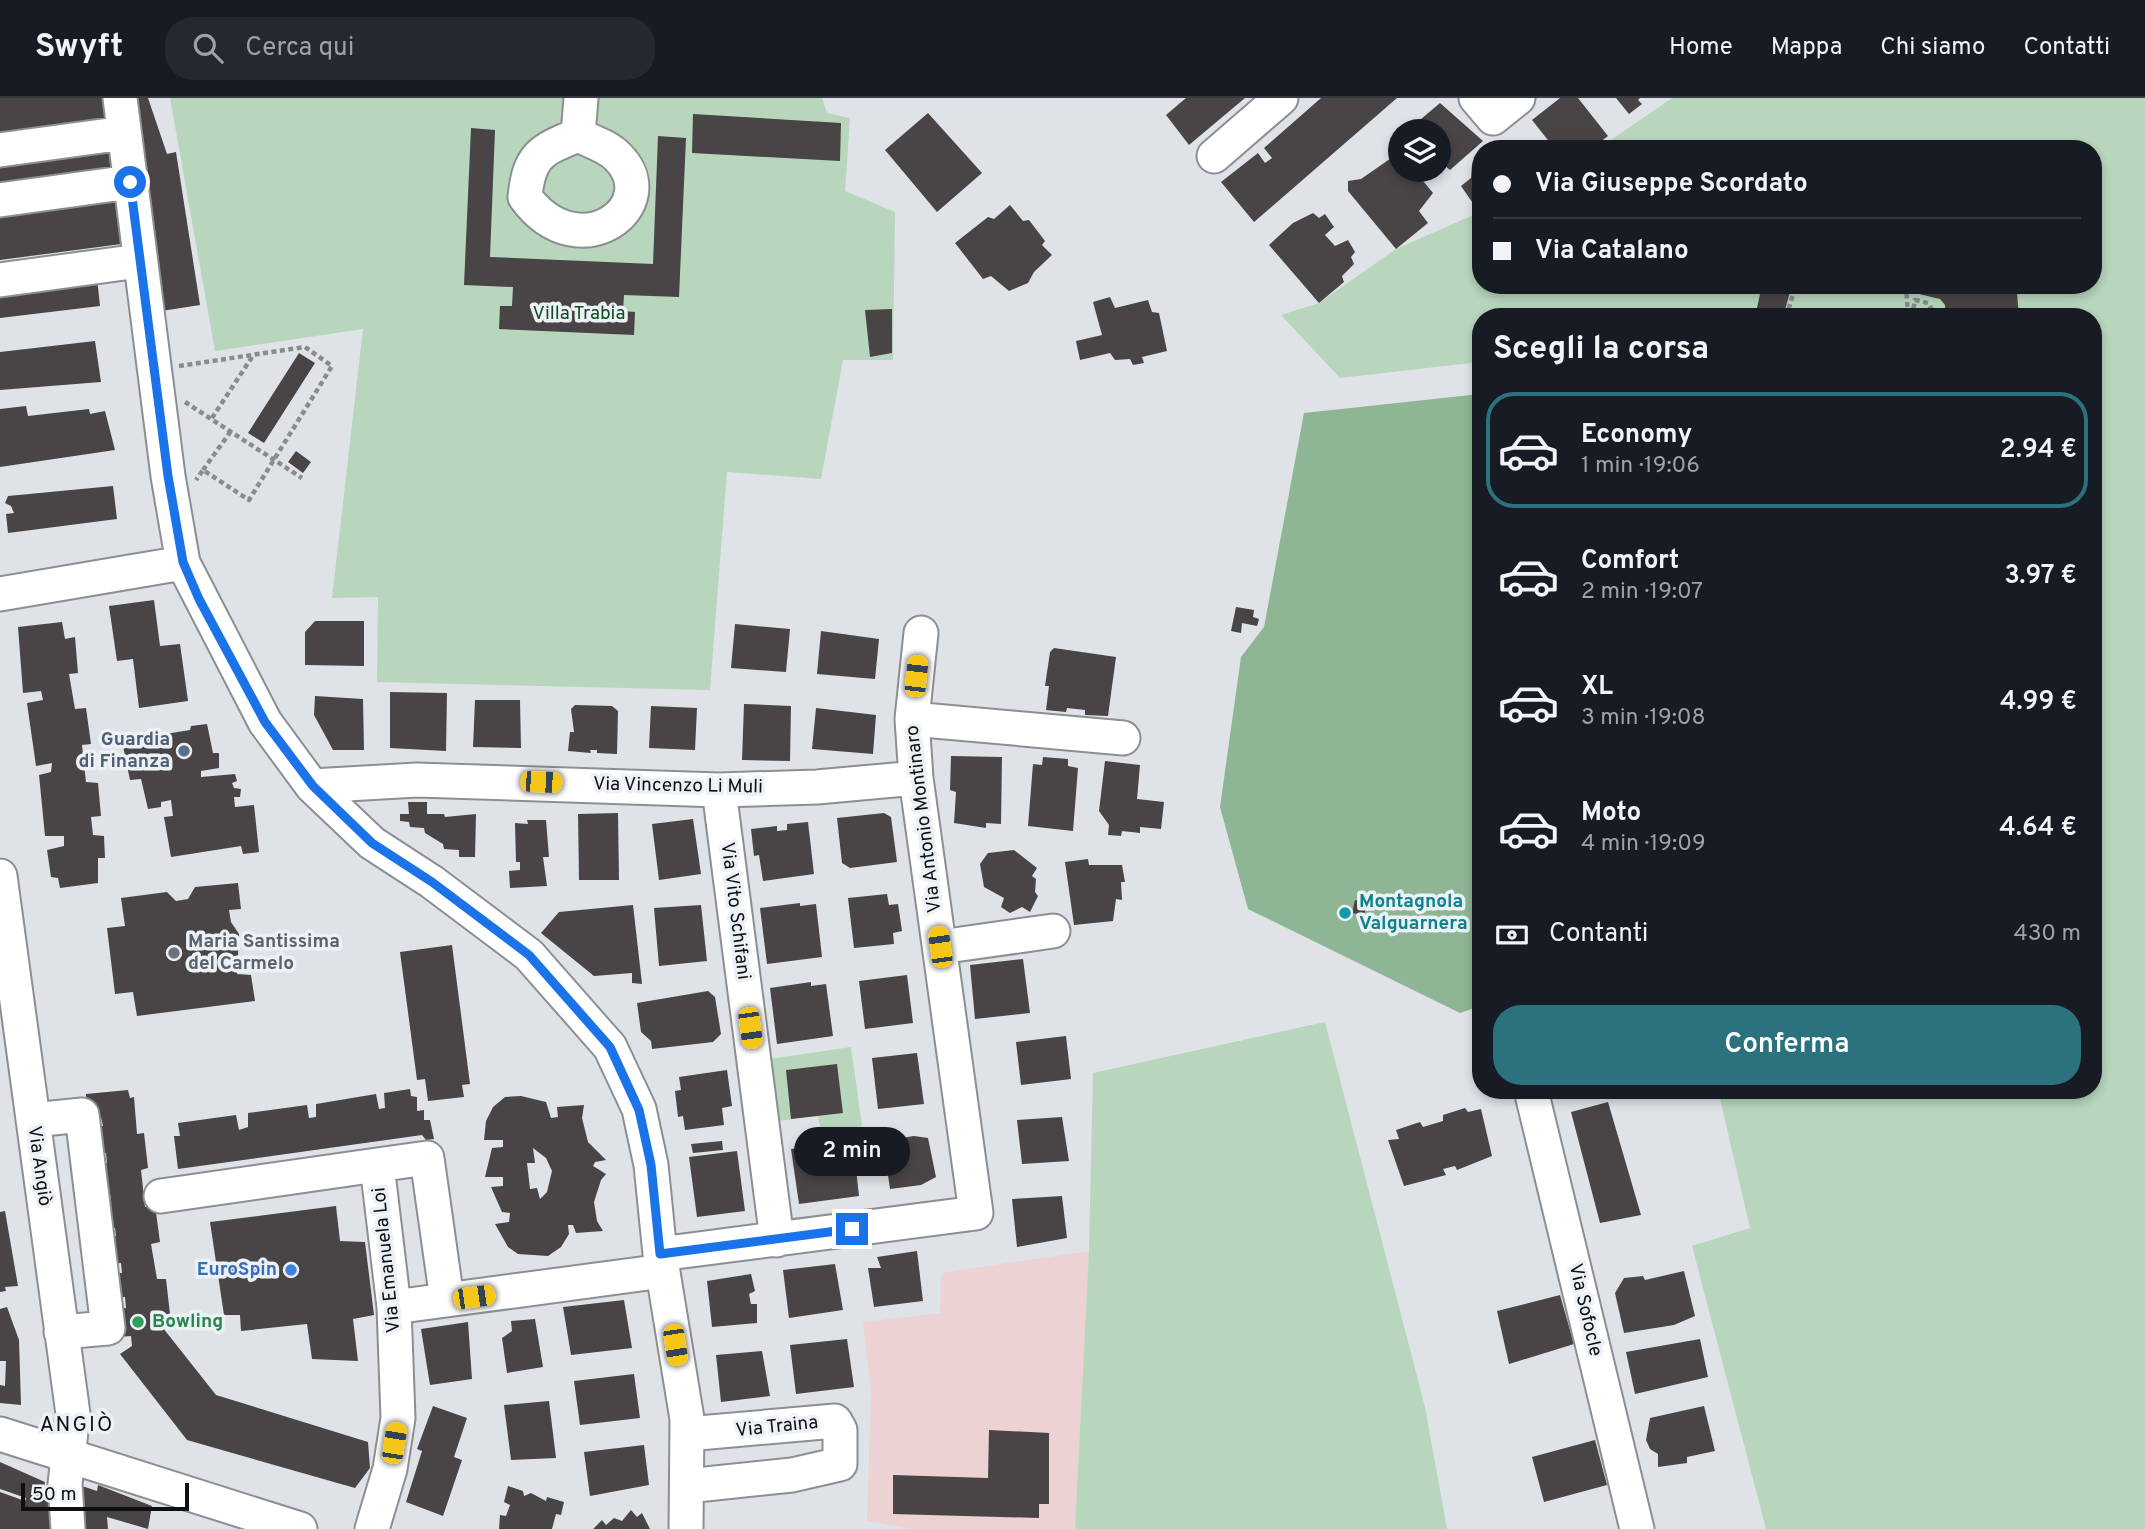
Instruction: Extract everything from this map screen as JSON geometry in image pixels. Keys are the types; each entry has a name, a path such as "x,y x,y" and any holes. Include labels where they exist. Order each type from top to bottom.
{"street":[{"path":"120,98 155,382 183,562 265,722 313,786 372,843 432,882 529,955 610,1047 639,1110 651,1165 687,1434 686,1529"},
{"path":"578,135 581,98"},
{"path":"1214,156 1281,98"},
{"path":"1476,98 1493,118 1518,98"},
{"path":"0,150 124,133"},
{"path":"0,200 130,182"},
{"path":"0,280 139,261"},
{"path":"0,594 183,562"},
{"name":"Via Antonio Montinaro","path":"777,1240 976,1213 916,778 912,719 921,633"},
{"path":"912,719 1123,738"},
{"name":"Via Vincenzo Li Muli","path":"313,786 442,780 719,790 817,787 916,778"},
{"name":"Via Vito Schifani","path":"719,790 777,1240"},
{"name":"Via Angiò","path":"0,876 9,1012 33,1120 73,1414 65,1484 68,1529"},
{"path":"940,947 1053,931"},
{"name":"Via Sofocle","path":"1533,1099 1637,1529"},
{"path":"33,1120 82,1115 108,1328 61,1332"},
{"path":"377,1165 426,1158 447,1300"},
{"name":"Via Emanuela Loi","path":"161,1196 377,1165 394,1307 398,1418 390,1469 372,1529"},
{"path":"394,1307 662,1263 777,1240"},
{"name":"Via Traina","path":"687,1434 835,1421 840,1430 840,1464 792,1475 687,1486"},
{"path":"0,1434 300,1529"}],"path":[{"path":"1913,308 1915,300 1928,303 1931,308"},
{"path":"155,382 254,354 305,346 332,366 249,500 203,470"},
{"path":"212,418 254,354"},
{"path":"155,382 302,478"},
{"path":"171,496 185,495 231,430"}],"shaded area":[{"path":"1089,1251 1075,1529 911,1529 867,1521 871,1391 863,1322 940,1313 941,1273"}],"green space":[{"name":"Villa Trabia","path":"170,98 822,98 827,113 850,118 845,191 895,212 893,360 843,360 821,479 727,472 710,690 377,682 378,597 332,598 363,329 215,351"},
{"path":"1672,98 2145,98 2145,1529 1766,1529 1692,1246 1750,1228 1720,1099 2102,1099 2102,308 1472,308 1472,363 1340,378 1281,315 1319,303 1396,249 1472,216 1472,294 2102,294 2102,140 1611,140"},
{"path":"1472,395 1472,1009 1460,1013 1248,909 1220,807 1241,657 1264,627 1304,413"},
{"path":"1325,1022 1425,1407 1447,1529 1075,1529 1089,1251 1093,1073"},
{"path":"851,1047 862,1126 821,1132 818,1116 777,1121 769,1059"}],"building":[{"path":"0,98 109,98 113,121 0,137"},
{"path":"128,98 148,98 167,154 176,152 200,305 155,312"},
{"path":"1186,98 1245,98 1189,145 1166,115"},
{"path":"1321,98 1397,98 1254,222 1221,182 1258,153 1265,163 1272,158 1264,148"},
{"path":"1560,98 1578,98 1608,136 1603,140 1548,140 1532,120"},
{"path":"1616,98 1640,98 1638,100 1642,104 1629,114"},
{"path":"1440,103 1482,140 1472,140 1472,151 1451,169 1451,119 1421,119"},
{"path":"928,113 982,173 937,212 885,150"},
{"path":"693,114 841,123 840,161 692,153"},
{"path":"471,128 495,130 490,257 653,264 658,136 686,138 679,297 624,295 623,311 635,312 634,335 499,329 500,306 512,306 513,287 464,285"},
{"path":"113,143 116,171 0,188 0,159"},
{"path":"1388,160 1388,182 1424,182 1433,193 1419,211 1428,223 1396,249 1348,191 1348,181 1361,179"},
{"path":"1472,165 1472,202 1461,186 1471,178"},
{"path":"121,191 129,243 0,260 0,208"},
{"path":"1010,205 1023,221 1029,220 1045,241 1042,245 1052,255 1034,272 1028,283 1009,291 991,276 983,279 955,243 988,217 994,219"},
{"path":"1313,213 1319,218 1325,214 1334,227 1325,235 1335,246 1348,240 1355,252 1351,257 1354,264 1342,276 1344,282 1319,303 1269,245 1293,223"},
{"path":"97,278 100,306 0,318 0,290"},
{"path":"1760,294 1789,294 1786,308 1757,308"},
{"path":"1919,294 2017,294 2018,308 1945,308 1940,299"},
{"path":"1110,297 1115,308 1148,300 1152,312 1159,313 1167,351 1142,357 1144,363 1133,365 1130,359 1115,360 1110,353 1080,360 1076,341 1102,335 1093,302"},
{"path":"892,309 892,353 870,357 865,310"},
{"path":"95,341 101,382 0,390 0,352"},
{"path":"299,353 315,363 264,443 248,433"},
{"path":"26,406 28,416 89,409 90,414 105,411 115,450 0,467 0,409"},
{"path":"296,451 311,462 303,473 288,462"},
{"path":"113,486 117,519 8,533 6,514 14,513 11,506 5,503 8,496"},
{"path":"154,600 160,646 180,644 188,701 139,708 133,659 117,661 109,606"},
{"path":"1236,607 1254,610 1253,617 1259,619 1257,626 1242,623 1241,633 1231,631"},
{"path":"315,621 364,621 364,666 305,665 305,632"},
{"path":"62,622 65,639 75,637 78,673 69,674 75,709 86,708 91,744 82,745 86,782 98,783 101,816 91,817 93,835 104,836 105,858 98,858 98,883 60,888 58,878 51,877 47,850 64,846 64,836 45,836 39,775 51,772 52,763 36,766 27,703 43,700 41,691 23,693 18,627"},
{"path":"735,624 790,629 786,672 731,668"},
{"path":"821,631 879,639 875,679 817,674"},
{"path":"1054,648 1116,657 1108,716 1085,715 1085,710 1067,708 1066,712 1046,710 1049,686 1045,686 1050,652"},
{"path":"390,692 447,693 446,751 390,748"},
{"path":"315,696 363,699 364,750 333,750 314,715"},
{"path":"475,700 520,700 521,748 473,747"},
{"path":"744,704 791,706 790,761 742,760"},
{"path":"575,705 612,706 618,711 617,754 597,753 597,750 590,750 591,753 568,751 570,732 574,732 571,709"},
{"path":"651,706 697,708 695,750 649,748"},
{"path":"816,708 876,715 873,754 812,749"},
{"path":"207,724 213,753 219,753 219,768 201,771 201,777 235,774 237,781 232,783 234,788 241,789 240,797 234,797 235,807 254,805 259,852 243,854 241,846 171,857 164,817 173,816 171,800 161,802 161,807 148,809 141,779 130,780 122,741 190,730 191,726"},
{"path":"951,756 1002,757 1001,824 986,823 986,828 954,823 956,792 950,790"},
{"path":"1043,757 1068,759 1068,766 1078,768 1073,831 1028,826 1033,764 1042,765"},
{"path":"1105,761 1140,765 1137,799 1164,802 1161,829 1140,827 1140,833 1122,831 1121,836 1108,835 1109,825 1099,811"},
{"path":"408,802 427,802 427,814 444,814 445,817 476,814 475,857 459,857 459,850 444,849 443,844 425,833 424,828 410,827 409,822 400,821 400,814 409,814"},
{"path":"618,813 619,880 579,880 578,814"},
{"path":"884,813 891,817 897,862 850,868 842,863 837,818"},
{"path":"693,819 701,874 659,880 652,824"},
{"path":"527,820 546,820 549,857 543,857 547,886 510,888 509,871 520,870 520,862 516,862 515,823 528,824"},
{"path":"808,822 814,874 763,881 759,855 754,856 751,829 777,826 777,831 787,830 787,824"},
{"path":"1014,850 1037,868 1032,876 1036,879 1035,892 1038,896 1030,912 1022,907 1010,913 1001,907 1004,898 984,887 980,864 988,853"},
{"path":"1088,859 1089,865 1122,865 1125,882 1121,882 1122,900 1116,899 1113,921 1074,925 1065,862"},
{"name":"Maria Santissima del Carmelo","path":"238,883 241,909 229,910 231,922 239,934 237,974 251,975 255,1001 137,1016 133,992 115,994 107,928 125,926 121,898 167,892 176,901 188,899 195,887"},
{"path":"887,894 889,905 898,904 902,931 893,933 894,944 854,948 848,898"},
{"path":"1355,900 1367,903 1364,915 1352,913"},
{"path":"800,903 800,906 816,904 822,957 767,964 760,908"},
{"path":"633,905 642,984 632,983 632,973 594,976 541,933 559,912"},
{"path":"701,905 707,961 659,966 654,908"},
{"path":"452,945 470,1084 462,1085 464,1097 428,1101 425,1079 417,1080 400,952"},
{"path":"1023,959 1030,1013 975,1019 970,965"},
{"path":"907,975 913,1023 865,1029 859,981"},
{"path":"811,982 811,986 826,984 833,1036 777,1044 770,988"},
{"path":"708,991 715,997 721,1034 713,1042 652,1049 651,1041 641,1032 637,1003"},
{"path":"1066,1036 1071,1079 1021,1085 1016,1042"},
{"path":"917,1053 924,1104 878,1109 872,1058"},
{"path":"837,1064 843,1113 791,1119 786,1070"},
{"path":"727,1070 732,1106 722,1108 724,1125 685,1130 683,1116 678,1117 675,1091 681,1090 679,1077"},
{"path":"410,1089 411,1096 417,1097 417,1111 424,1110 424,1120 430,1120 434,1139 426,1140 422,1135 178,1169 174,1136 180,1136 178,1123 236,1115 239,1130 248,1127 248,1113 307,1105 309,1118 316,1117 316,1104 376,1094 379,1109 385,1108 384,1093"},
{"path":"128,1090 130,1098 134,1097 137,1134 144,1133 148,1168 141,1170 145,1207 155,1205 160,1242 151,1244 157,1279 166,1279 170,1314 162,1315 163,1328 216,1395 368,1442 370,1468 355,1488 187,1440 120,1354 132,1346 131,1336 118,1337 113,1310 126,1308 125,1297 111,1298 107,1273 122,1273 121,1263 108,1264 103,1237 116,1236 115,1228 101,1228 96,1201 111,1199 109,1189 95,1191 91,1164 107,1163 106,1153 91,1154 88,1126 103,1126 101,1117 86,1117 86,1094"},
{"path":"521,1096 546,1102 551,1118 558,1117 557,1107 584,1105 582,1118 588,1142 606,1160 595,1162 593,1166 606,1174 601,1180 594,1202 597,1221 603,1231 576,1233 573,1225 568,1225 569,1234 561,1247 548,1256 518,1254 508,1247 495,1224 509,1222 510,1213 502,1212 491,1187 503,1186 503,1177 485,1177 492,1148 503,1147 503,1140 484,1140 486,1121 493,1107 505,1097","holes":["533,1148 546,1158 552,1171 547,1192 540,1199 537,1188 530,1189 527,1163 535,1163"]},
{"path":"1608,1102 1641,1215 1600,1223 1571,1112"},
{"path":"1465,1108 1468,1112 1481,1109 1492,1156 1457,1170 1455,1166 1443,1169 1446,1175 1404,1186 1388,1140 1399,1139 1396,1130 1420,1122 1423,1127 1443,1121 1443,1115"},
{"path":"1062,1117 1069,1161 1022,1164 1017,1120"},
{"path":"914,1136 928,1138 936,1177 921,1185 890,1189 883,1141"},
{"path":"722,1141 723,1150 693,1153 691,1144"},
{"path":"853,1142 859,1196 799,1204 791,1149"},
{"path":"737,1151 745,1211 697,1217 689,1157"},
{"path":"1062,1196 1067,1238 1017,1247 1012,1199"},
{"path":"336,1206 340,1241 365,1242 374,1315 353,1319 358,1361 312,1359 307,1324 241,1331 240,1315 224,1315 210,1222"},
{"path":"5,1211 18,1286 5,1287 6,1291 0,1292 0,1212"},
{"path":"917,1251 923,1301 874,1307 868,1268 881,1268 877,1257"},
{"path":"835,1264 843,1310 789,1318 783,1270"},
{"path":"1684,1271 1695,1316 1674,1325 1624,1333 1615,1293 1624,1278 1643,1276 1645,1280"},
{"path":"751,1274 755,1291 749,1294 751,1304 757,1304 757,1323 712,1327 707,1281"},
{"path":"1560,1295 1574,1344 1509,1364 1497,1311"},
{"path":"624,1300 632,1348 571,1355 563,1307"},
{"path":"7,1307 19,1340 21,1405 0,1403 0,1385 5,1386 6,1361 0,1361 0,1309"},
{"path":"535,1319 543,1367 507,1373 502,1338 512,1331 511,1321"},
{"path":"468,1322 472,1379 430,1385 421,1329"},
{"path":"847,1339 854,1387 796,1394 790,1345"},
{"path":"1700,1339 1708,1377 1635,1394 1626,1352"},
{"path":"762,1351 770,1396 721,1402 716,1355"},
{"path":"634,1374 640,1418 580,1425 574,1381"},
{"path":"549,1401 556,1458 511,1460 504,1405"},
{"path":"433,1406 467,1418 454,1457 462,1460 443,1516 406,1502 422,1451 417,1449"},
{"path":"1704,1406 1715,1451 1687,1457 1687,1463 1658,1467 1658,1454 1650,1449 1646,1440 1650,1418"},
{"path":"989,1430 1049,1433 1049,1504 1039,1504 1039,1518 893,1514 893,1475 988,1478"},
{"path":"1595,1440 1607,1485 1544,1502 1532,1457"},
{"path":"644,1445 649,1485 590,1496 584,1452"},
{"path":"0,1462 45,1482 43,1491 57,1499 59,1529 0,1529 0,1492 25,1501 26,1498 0,1489"},
{"path":"79,1485 97,1491 98,1485 152,1506 148,1529 107,1517 108,1529 84,1529"},
{"path":"508,1486 523,1491 524,1496 531,1493 546,1501 547,1497 564,1502 561,1515 556,1514 552,1529 499,1529 500,1515 506,1516 510,1505 504,1502"},
{"path":"631,1510 637,1517 642,1513 650,1529 593,1529 602,1520 606,1525 614,1518 622,1521"}],"place":[{"name":"Guardia di Finanza","path":"184,751"},
{"name":"Montagnola Valguarnera","path":"1345,913"},
{"name":"Maria Santissima del Carmelo","path":"174,953"},
{"name":"EuroSpin","path":"291,1270"},
{"name":"Bowling","path":"138,1322"}],"district":[{"name":"ANGIÒ","path":"77,1425"}],"route":[{"path":"130,182 168,476 183,562 199,599 265,722 313,786 372,843 432,882 529,955 610,1047 639,1110 651,1165 660,1254 852,1229"}]}
